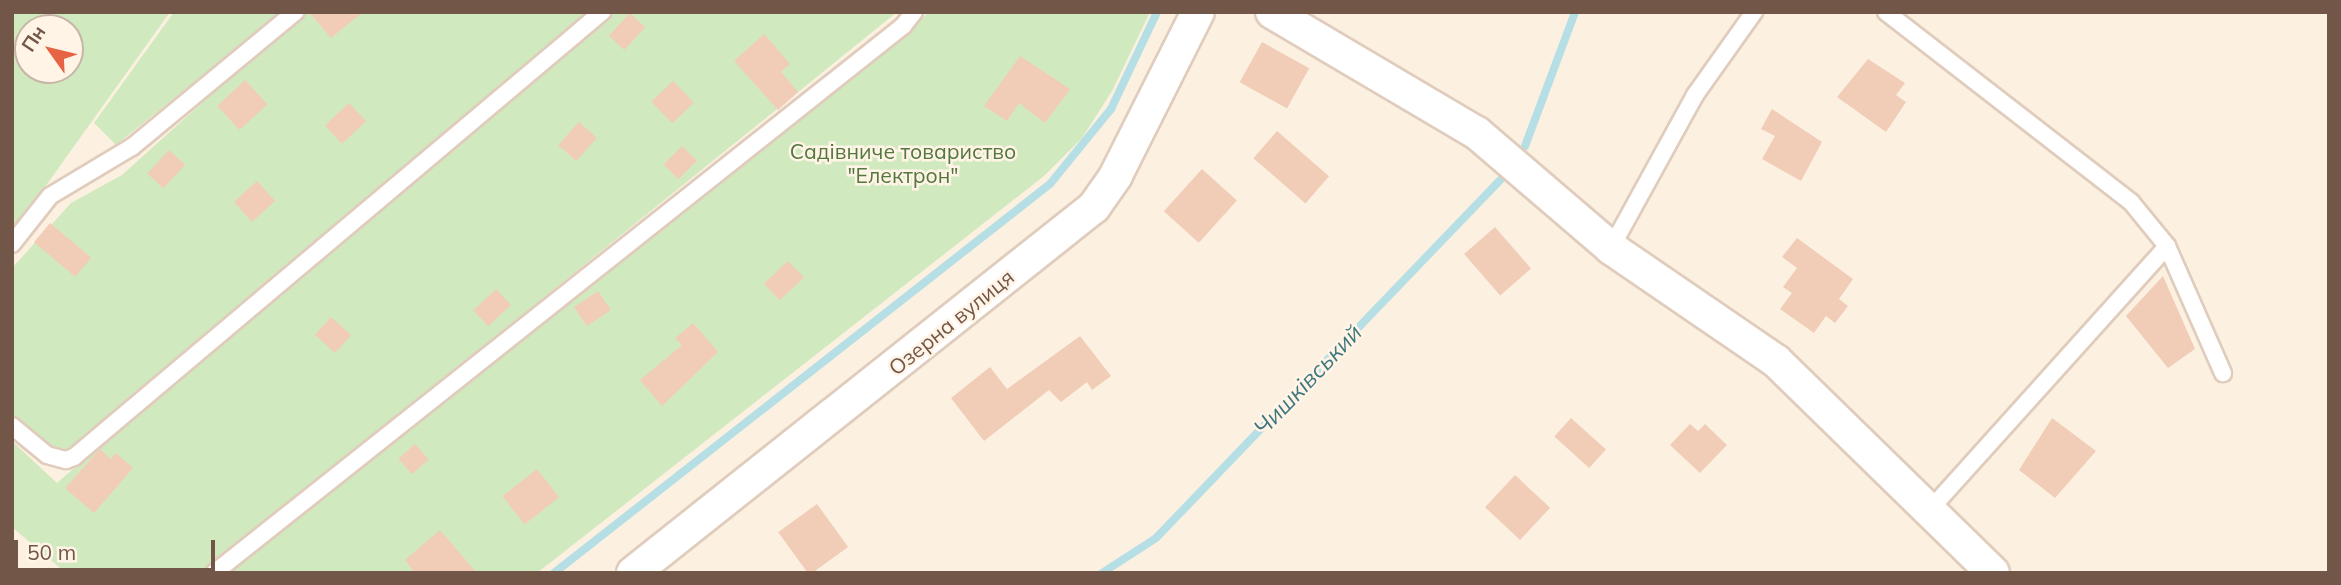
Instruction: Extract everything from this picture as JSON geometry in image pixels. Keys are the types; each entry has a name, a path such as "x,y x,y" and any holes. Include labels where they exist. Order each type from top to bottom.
{"street":[{"name":"Озерна вулиця","path":"633,573 1094,207 1199,12"},
{"path":"1272,12 1477,133 1611,248 1776,361 1825,405 1927,513 1993,573"}],"lane":[{"path":"12,244 50,196 132,147 295,12"},
{"path":"12,426 47,455 66,460 74,457 602,12"},
{"path":"214,573 903,26 914,12"},
{"path":"1611,248 1695,95 1754,12"},
{"path":"1886,12 2131,202 2167,246 2223,373"},
{"path":"1927,513 2167,246"}],"green space":[{"path":"12,12 170,12 12,233"},
{"path":"174,12 281,12 116,145 94,123"},
{"path":"303,12 589,12 85,439 66,449 49,447 12,416 12,268 71,203 122,175"},
{"name":"Садівниче товариство \"Електрон\"","path":"611,12 897,12 203,573 66,573 12,527 12,441 57,483 252,312"},
{"name":"Садівниче товариство \"Електрон\"","path":"928,12 1150,12 1112,91 1082,138 1044,176 537,573 224,573 910,32"}],"building":[{"path":"309,12 363,12 331,38"},
{"path":"630,13 645,27 624,50 609,36"},
{"path":"764,34 790,64 781,72 798,92 778,110 734,61"},
{"path":"1262,42 1309,68 1287,108 1240,82"},
{"path":"1020,56 1070,89 1045,123 1019,103 1007,121 984,106"},
{"path":"1868,59 1905,83 1896,95 1906,102 1886,132 1837,97"},
{"path":"245,80 268,104 240,130 217,106"},
{"path":"673,81 694,103 672,123 651,102"},
{"path":"349,103 366,121 342,144 325,126"},
{"path":"1772,109 1822,142 1801,181 1762,159 1775,136 1761,129"},
{"path":"579,122 597,138 576,161 558,145"},
{"path":"1277,131 1329,176 1305,203 1253,158"},
{"path":"682,146 697,161 678,179 664,164"},
{"path":"169,150 185,165 163,188 147,173"},
{"path":"1202,169 1237,200 1199,243 1164,211"},
{"path":"257,181 275,201 252,222 234,202"},
{"path":"50,223 91,258 75,277 34,242"},
{"path":"1495,227 1531,269 1500,295 1464,254"},
{"path":"1797,238 1853,279 1839,299 1848,306 1835,323 1826,316 1814,333 1780,309 1792,293 1783,287 1797,268 1782,257"},
{"path":"788,261 804,278 780,300 764,284"},
{"path":"2163,276 2195,349 2168,368 2126,316"},
{"path":"496,289 511,305 488,326 473,310"},
{"path":"598,291 611,310 587,326 574,307"},
{"path":"331,317 351,335 335,353 315,335"},
{"path":"693,323 718,352 662,406 640,380 682,345 675,338"},
{"path":"1080,336 1111,376 1092,390 1087,382 1061,402 1049,390 984,441 951,398 990,367 1007,389"},
{"path":"1571,418 1606,449 1589,468 1554,437"},
{"path":"2052,418 2096,451 2055,498 2019,470"},
{"path":"1690,424 1698,431 1705,424 1727,445 1700,473 1670,445"},
{"path":"415,444 429,460 412,474 398,458"},
{"path":"100,449 111,459 116,453 133,468 94,513 65,488"},
{"path":"537,469 559,497 524,524 502,496"},
{"path":"1515,475 1550,508 1520,540 1485,507"},
{"path":"817,504 848,547 812,573 808,573 778,532"},
{"path":"440,530 477,573 415,573 405,560"}],"waterway":[{"path":"554,573 1050,184 1111,109 1157,12"},
{"name":"Чишківський","path":"1525,146 1575,12"},
{"name":"Чишківський","path":"1102,573 1156,538 1505,175"}]}
